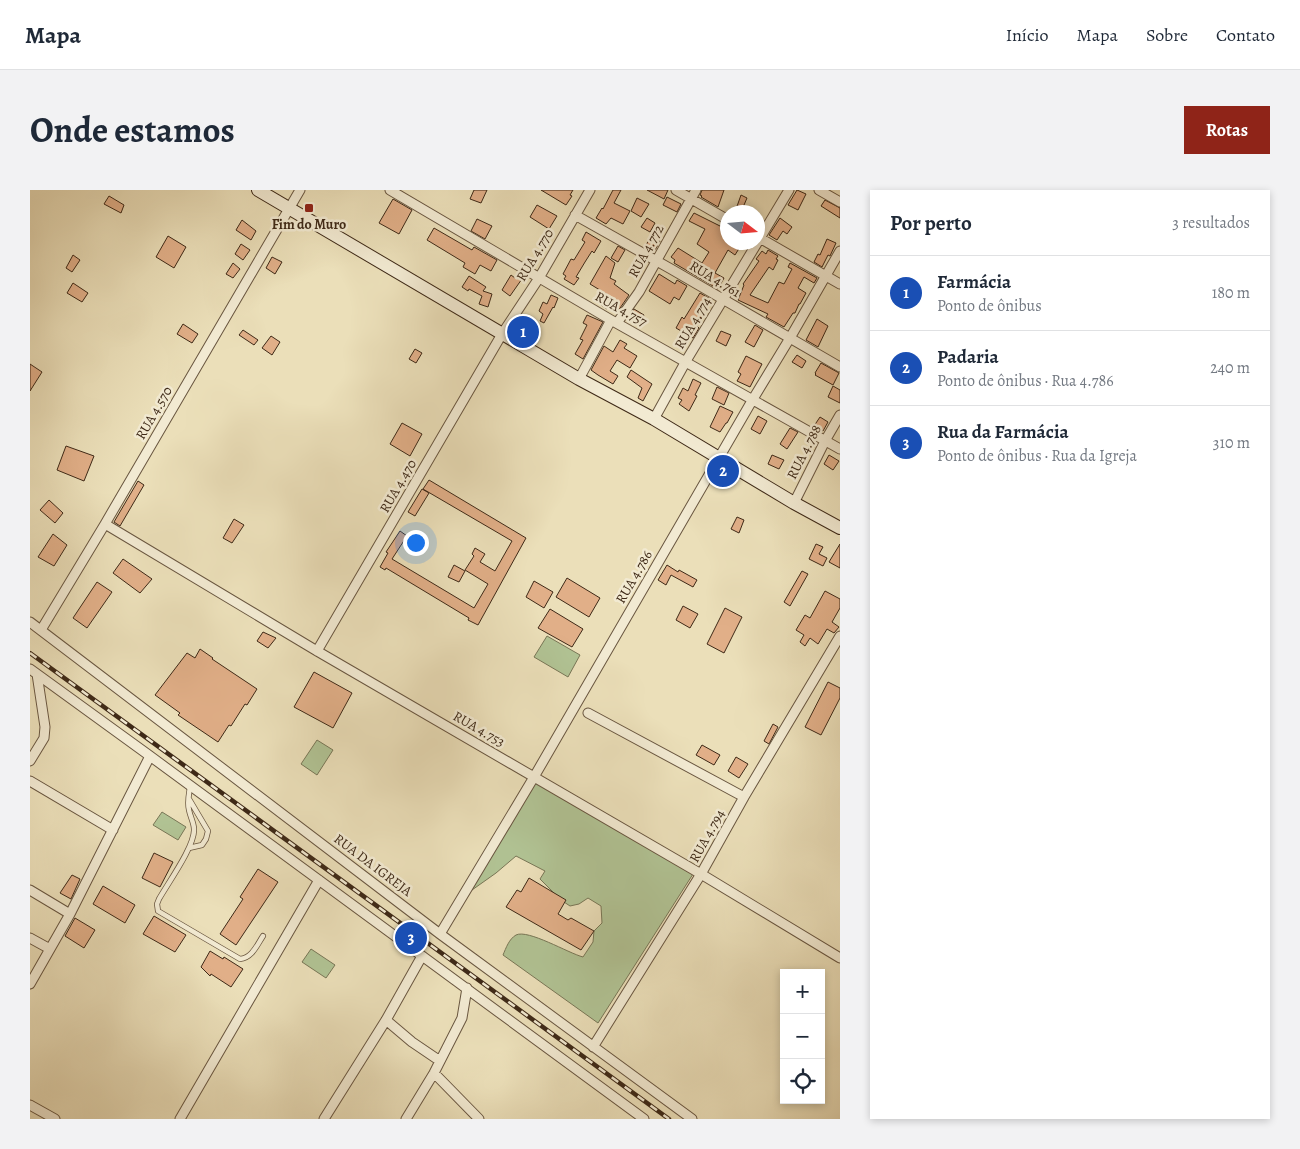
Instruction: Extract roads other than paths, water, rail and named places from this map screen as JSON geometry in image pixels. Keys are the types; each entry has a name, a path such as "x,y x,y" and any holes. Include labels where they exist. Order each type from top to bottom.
{"main road":[{"path":"258,190 578,379 654,420 840,528"}],"street":[{"name":"RUA 4.570","path":"41,630 300,190"},
{"name":"RUA 4.757","path":"390,190 539,278 840,449"},
{"name":"RUA 4.770","path":"502,334 539,278 590,190"},
{"path":"676,190 720,215"},
{"name":"RUA 4.772","path":"578,379 614,321 639,292 696,190"},
{"name":"RUA 4.774","path":"765,228 789,190"},
{"path":"819,190 840,202"},
{"name":"RUA 4.761","path":"575,215 840,367"},
{"path":"765,241 840,284"},
{"name":"RUA 4.774","path":"654,420 686,361 752,250"},
{"name":"RUA 4.786","path":"440,934 534,777 752,399 840,251"},
{"name":"RUA 4.470","path":"317,652 502,334"},
{"name":"RUA 4.788","path":"794,503 840,415"},
{"name":"RUA 4.753","path":"105,524 317,652 701,874 840,958"},
{"name":"RUA DA IGREJA","path":"30,622 440,934 692,1119"},
{"name":"RUA 4.794","path":"593,1047 701,874 744,797 840,636"},
{"path":"34,672 467,988 638,1117"},
{"path":"30,761 44,738 45,727 34,672"},
{"path":"588,714 744,797"},
{"path":"30,984 70,914 150,756"},
{"path":"30,781 113,830"},
{"path":"180,1119 319,880"},
{"path":"30,890 70,914"},
{"path":"30,938 50,949"},
{"path":"324,1119 386,1020 422,956"},
{"path":"406,1119 434,1073 462,1018 467,988"},
{"path":"386,1020 412,1042 440,1061"},
{"path":"434,1073 479,1119"},
{"path":"30,1105 55,1119"}],"lane":[{"path":"191,785 188,809 194,828 193,838 159,899 157,904 158,911 240,959 250,956 263,936"},
{"path":"188,797 208,831 202,845 189,848"}],"railway":[{"path":"30,653 669,1119"}],"place":[{"name":"Fim do Muro","path":"309,208"},
{"name":"Farmácia","path":"523,332"},
{"name":"Padaria","path":"723,471"},
{"name":"Rua da Farmácia","path":"411,938"}]}
